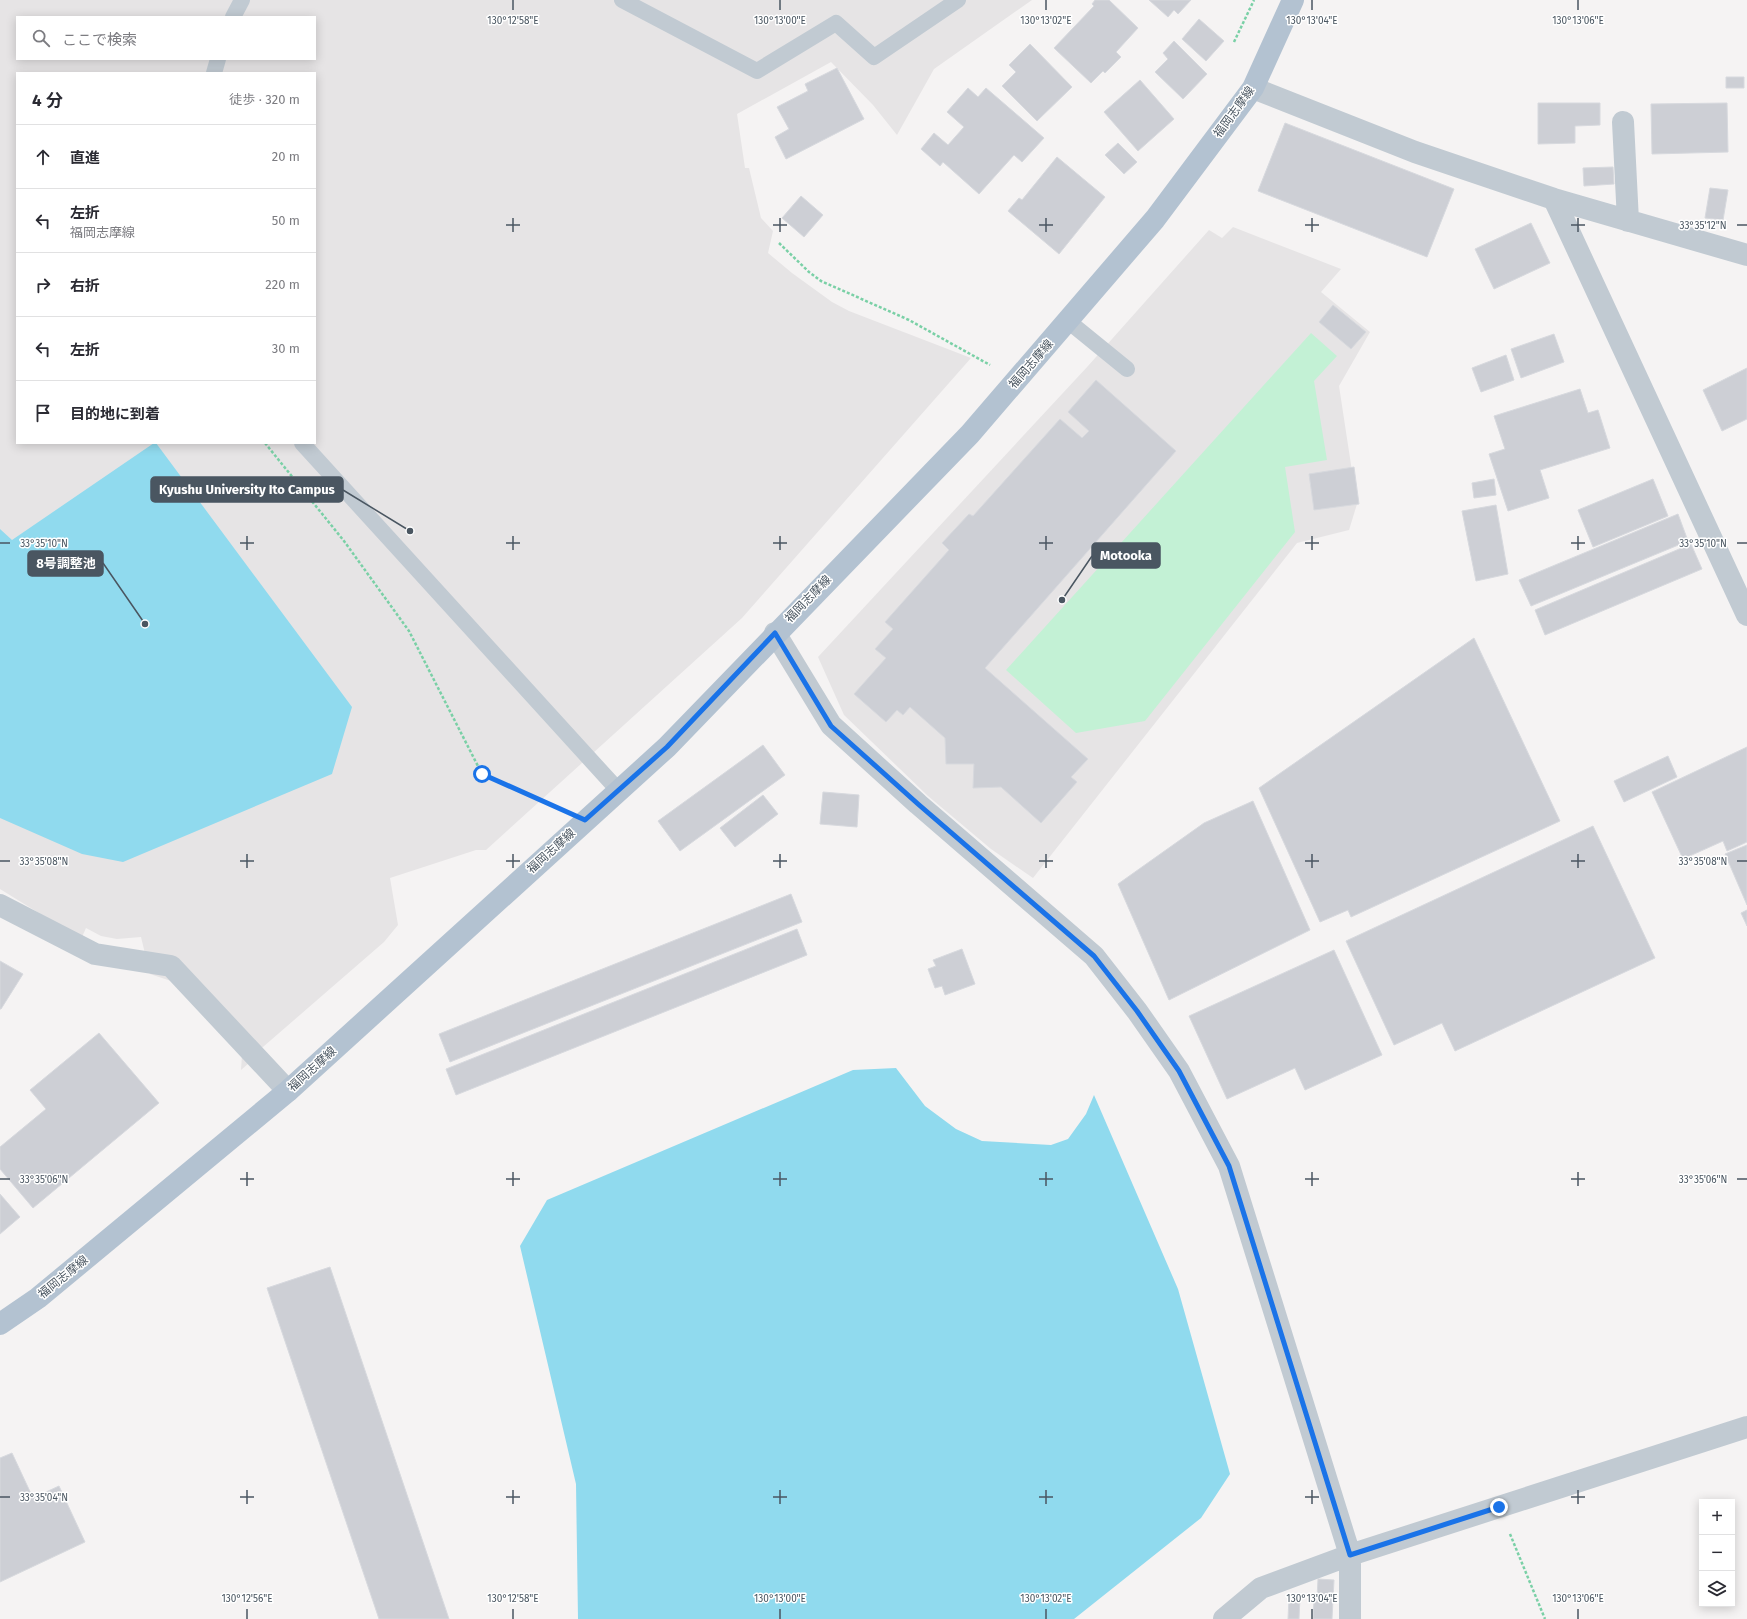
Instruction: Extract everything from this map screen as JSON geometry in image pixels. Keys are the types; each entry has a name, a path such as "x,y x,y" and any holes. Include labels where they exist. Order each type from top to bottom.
{"main road":[{"name":"福岡志摩線","path":"0,1324 38,1298 288,1091 667,747 775,633 970,434 1155,219 1253,88 1293,0"}],"street":[{"path":"1253,88 1414,152 1554,199 1747,255"},
{"path":"1623,122 1628,220"},
{"path":"1554,199 1747,615"},
{"path":"775,633 831,726 918,804 1094,956 1137,1011 1179,1071 1229,1166 1350,1555 1350,1619"},
{"path":"0,905 95,954 171,966 288,1091"},
{"path":"1224,1619 1261,1588 1350,1555 1747,1427"}],"lane":[{"path":"234,16 242,0"},
{"path":"622,0 757,70 836,23 874,57 958,0"},
{"path":"214,72 218,60"},
{"path":"1068,321 1127,369"},
{"path":"303,444 618,790"}],"path":[{"path":"1234,42 1254,0"},
{"path":"779,243 809,272 821,281 909,320 1017,380"},
{"path":"266,444 344,541 409,631 482,774 585,820"},
{"path":"1499,1507 1545,1619"}],"shaded area":[{"path":"0,0 1032,0 934,69 897,135 873,105 831,62 737,114 745,168 749,168 761,218 773,231 768,253 792,273 832,302 849,311 971,358 742,618 486,850 476,850 390,878 398,925 384,942 248,1060 249,1063 241,1070 242,1055 180,984 150,974 141,937 117,939 101,936 86,928 82,937 68,931 0,889"},
{"path":"1233,227 1341,269 1321,292 1370,332 1339,386 1357,504 1349,530 1297,543 1033,878 991,849 928,796 844,715 818,657 1088,366 1209,230 1222,238"}],"green space":[{"path":"1311,333 1337,356 1314,381 1327,460 1285,467 1295,532 1145,721 1076,733 1006,670"}],"water":[{"path":"153,444 157,444 352,707 332,774 123,862 82,854 0,818 0,529 12,540"},
{"path":"896,1068 925,1106 956,1129 982,1141 1051,1145 1068,1139 1086,1114 1094,1095 1178,1289 1230,1474 1201,1518 1074,1619 578,1619 576,1484 520,1246 547,1200 853,1070"}],"building":[{"path":"1095,0 1109,0 1138,28 1116,52 1121,57 1105,73 1103,71 1091,83 1054,48 1094,6 1092,4"},
{"path":"1149,0 1191,0 1178,14 1174,10 1168,17"},
{"path":"1199,19 1224,41 1206,61 1182,39"},
{"path":"1174,41 1207,74 1183,99 1155,72 1168,59 1163,53"},
{"path":"1030,44 1072,87 1037,121 1002,86 1016,72 1009,65"},
{"path":"837,68 864,119 786,159 775,137 789,129 777,107 808,91 805,84"},
{"path":"1726,77 1744,77 1744,88 1726,88"},
{"path":"1140,80 1174,119 1138,151 1104,112"},
{"path":"968,88 978,97 986,88 1044,138 1022,162 1014,155 979,194 943,162 940,166 921,149 934,133 948,145 964,127 947,112"},
{"path":"1538,103 1600,103 1600,125 1575,126 1575,143 1538,144"},
{"path":"1727,103 1728,152 1652,154 1651,104"},
{"path":"1285,123 1454,189 1427,257 1258,191"},
{"path":"1118,143 1137,162 1124,174 1105,155"},
{"path":"1057,157 1105,197 1059,254 1008,211 1019,198 1022,200"},
{"path":"1613,167 1614,184 1584,186 1583,168"},
{"path":"1710,188 1728,190 1723,220 1705,218"},
{"path":"801,196 823,215 804,237 782,218"},
{"path":"1531,223 1550,263 1494,289 1475,249"},
{"path":"1333,305 1366,332 1351,349 1319,322"},
{"path":"1554,334 1564,362 1521,378 1511,349"},
{"path":"1506,355 1514,380 1481,392 1472,368"},
{"path":"1747,368 1747,419 1722,431 1703,390"},
{"path":"1096,380 1176,451 985,668 1088,759 1071,777 1077,782 1041,823 1001,787 973,788 974,764 946,764 945,738 910,707 903,715 897,710 886,722 854,694 886,658 875,649 893,629 885,622 949,550 942,543 969,514 973,516 1060,419 1082,438 1089,431 1068,412"},
{"path":"1580,389 1588,413 1598,410 1610,448 1540,470 1549,498 1508,511 1489,454 1505,449 1494,416"},
{"path":"1354,467 1359,504 1314,510 1309,474"},
{"path":"1494,479 1496,495 1474,498 1472,483"},
{"path":"1653,479 1668,516 1593,547 1578,510"},
{"path":"1496,505 1508,574 1476,581 1462,511"},
{"path":"1678,514 1688,541 1531,606 1519,580"},
{"path":"1691,544 1702,569 1545,635 1535,610"},
{"path":"1474,638 1560,821 1351,917 1348,910 1320,922 1259,788"},
{"path":"763,745 785,775 680,851 658,821"},
{"path":"1747,747 1747,842 1727,851 1723,841 1683,859 1652,792"},
{"path":"1668,756 1677,777 1624,802 1614,781"},
{"path":"823,792 859,795 857,827 820,824"},
{"path":"763,795 778,814 735,847 720,828"},
{"path":"1253,801 1310,930 1169,1000 1118,884 1204,823"},
{"path":"1593,826 1655,958 1455,1051 1442,1023 1394,1045 1346,941"},
{"path":"1747,845 1747,905 1725,854"},
{"path":"791,894 802,922 450,1062 439,1034"},
{"path":"1747,910 1747,926 1741,913"},
{"path":"797,929 807,955 456,1095 446,1069"},
{"path":"962,949 975,984 945,995 942,986 935,988 928,969 936,966 933,960"},
{"path":"1334,950 1382,1055 1305,1090 1295,1068 1227,1099 1189,1016"},
{"path":"0,961 23,974 1,1009 0,1009"},
{"path":"99,1033 159,1103 33,1208 0,1169 0,1147 46,1109 30,1090"},
{"path":"0,1194 20,1217 0,1234"},
{"path":"330,1267 449,1619 379,1619 267,1288"},
{"path":"12,1453 33,1498 59,1486 85,1542 0,1582 0,1458"},
{"path":"1318,1579 1334,1580 1333,1599 1317,1599"},
{"path":"1289,1597 1300,1597 1299,1619 1288,1619"},
{"path":"1314,1598 1333,1599 1332,1619 1313,1619"}],"place":[{"name":"Kyushu University Ito Campus","path":"410,531"},
{"name":"Motooka","path":"1062,600"},
{"name":"8号調整池","path":"145,624"}],"route":[{"path":"482,774 585,820 667,747 775,633 831,726 918,804 1094,956 1137,1011 1179,1071 1229,1166 1350,1555 1499,1507"}]}
